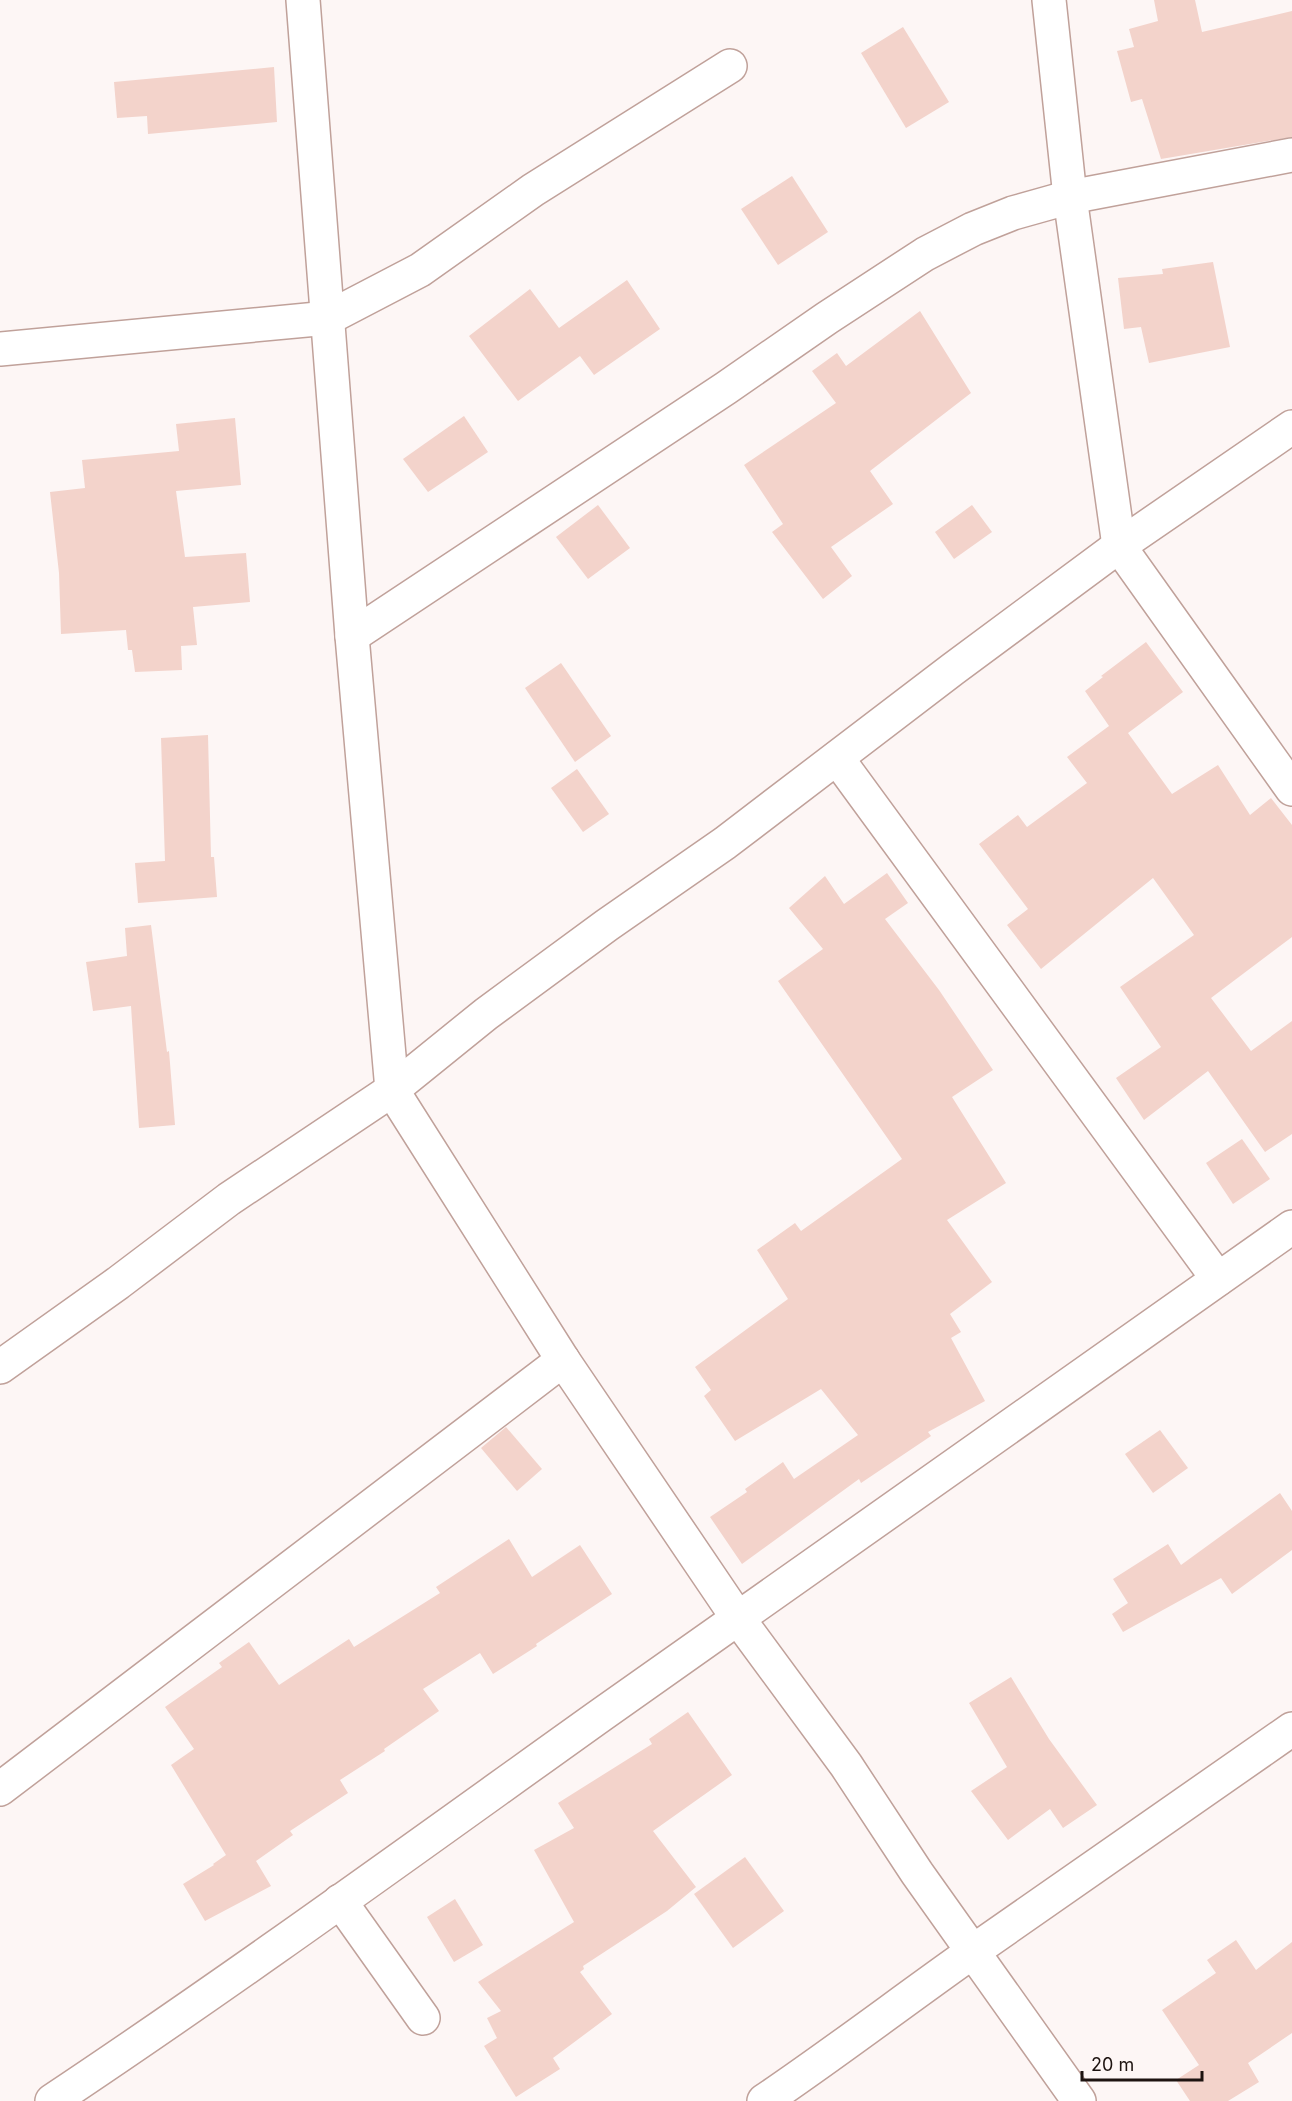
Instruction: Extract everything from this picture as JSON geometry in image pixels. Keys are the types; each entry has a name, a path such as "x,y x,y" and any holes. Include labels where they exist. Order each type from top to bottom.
{"street":[{"path":"303,0 352,636 392,1090 562,1360 737,1617 846,1765 917,1873 1079,2101"},
{"path":"1049,0 1070,197 1119,546 1292,789"},
{"path":"0,349 328,318 420,270 533,190 730,66"},
{"path":"352,636 726,388 827,318 925,254 973,229 1003,217 1070,197 1292,155"},
{"path":"0,1367 118,1283 229,1199 392,1090 486,1014 607,925 725,843 1119,546 1292,427"},
{"path":"837,758 1218,1279"},
{"path":"52,2101 340,1901 737,1617 1292,1227"},
{"path":"0,1789 562,1360"},
{"path":"764,2101 1292,1729"},
{"path":"340,1901 423,2018"}],"building":[{"path":"1154,0 1195,0 1202,32 1292,11 1292,137 1161,159 1142,99 1131,102 1117,51 1134,47 1129,29 1158,21"},
{"path":"903,27 949,102 906,128 861,53"},
{"path":"274,67 277,122 148,134 147,116 117,118 114,82"},
{"path":"792,176 828,232 778,265 741,209"},
{"path":"1213,262 1230,347 1149,363 1141,327 1124,329 1118,278 1163,274 1162,269"},
{"path":"627,280 660,329 594,375 580,356 518,401 469,336 530,289 559,328"},
{"path":"920,311 971,393 870,471 893,504 831,547 852,576 823,599 772,532 783,524 744,465 836,403 812,371 837,353 846,366"},
{"path":"464,416 488,452 428,492 403,459"},
{"path":"235,418 241,485 176,491 185,557 246,553 250,602 193,607 197,645 181,646 182,670 135,672 132,650 128,650 126,630 61,634 59,573 50,492 85,488 82,460 179,451 176,424"},
{"path":"598,505 630,548 588,579 556,537"},
{"path":"972,505 992,532 954,559 935,532"},
{"path":"1146,642 1183,692 1128,733 1172,794 1218,765 1250,815 1271,798 1292,825 1292,937 1211,998 1251,1051 1292,1021 1292,1134 1265,1152 1208,1071 1144,1120 1116,1078 1161,1047 1120,987 1194,935 1153,878 1041,969 1007,925 1028,909 979,844 1018,815 1027,827 1087,783 1067,757 1109,726 1085,691"},
{"path":"561,663 611,736 575,762 525,688"},
{"path":"208,735 211,857 214,857 217,897 138,903 135,863 165,861 161,738"},
{"path":"577,769 609,814 583,832 551,788"},
{"path":"887,873 908,903 885,919 939,990 993,1070 952,1097 1006,1183 947,1220 992,1282 950,1314 961,1332 951,1338 985,1401 928,1432 931,1436 861,1483 859,1479 742,1564 710,1517 747,1492 745,1489 783,1462 794,1479 858,1435 821,1389 735,1441 704,1396 711,1390 695,1367 788,1299 757,1250 795,1223 801,1231 902,1159 778,981 823,949 789,908 825,876 844,904"},
{"path":"151,925 167,1052 169,1051 175,1125 139,1128 131,1006 93,1011 86,962 127,956 125,928"},
{"path":"1242,1139 1270,1179 1233,1204 1206,1163"},
{"path":"506,1427 542,1469 517,1491 481,1448"},
{"path":"1160,1430 1188,1468 1153,1493 1125,1454"},
{"path":"1280,1493 1292,1511 1292,1550 1232,1594 1221,1578 1123,1632 1112,1614 1128,1603 1113,1579 1168,1544 1181,1565"},
{"path":"509,1539 532,1577 580,1545 612,1594 493,1674 480,1653 423,1689 439,1711 384,1749 385,1751 340,1780 348,1793 290,1831 293,1835 256,1861 271,1886 205,1921 183,1884 226,1855 171,1765 194,1749 165,1707 222,1667 219,1663 249,1642 279,1685 349,1639 354,1647 440,1593 436,1587"},
{"path":"1011,1677 1049,1739 1097,1805 1063,1828 1050,1809 1008,1840 971,1791 1007,1767 969,1703"},
{"path":"688,1712 732,1775 653,1831 696,1887 667,1911 583,1966 584,1969 580,1972 612,2014 553,2058 560,2069 516,2097 484,2046 497,2038 487,2018 501,2011 478,1982 574,1922 534,1850 574,1828 558,1803 652,1744 649,1739"},
{"path":"745,1857 784,1911 733,1948 694,1894"},
{"path":"455,1899 483,1945 454,1962 427,1917"},
{"path":"1236,1940 1256,1970 1292,1942 1292,2033 1248,2063 1259,2082 1228,2101 1190,2101 1176,2080 1199,2065 1162,2010 1216,1973 1207,1960"}]}
